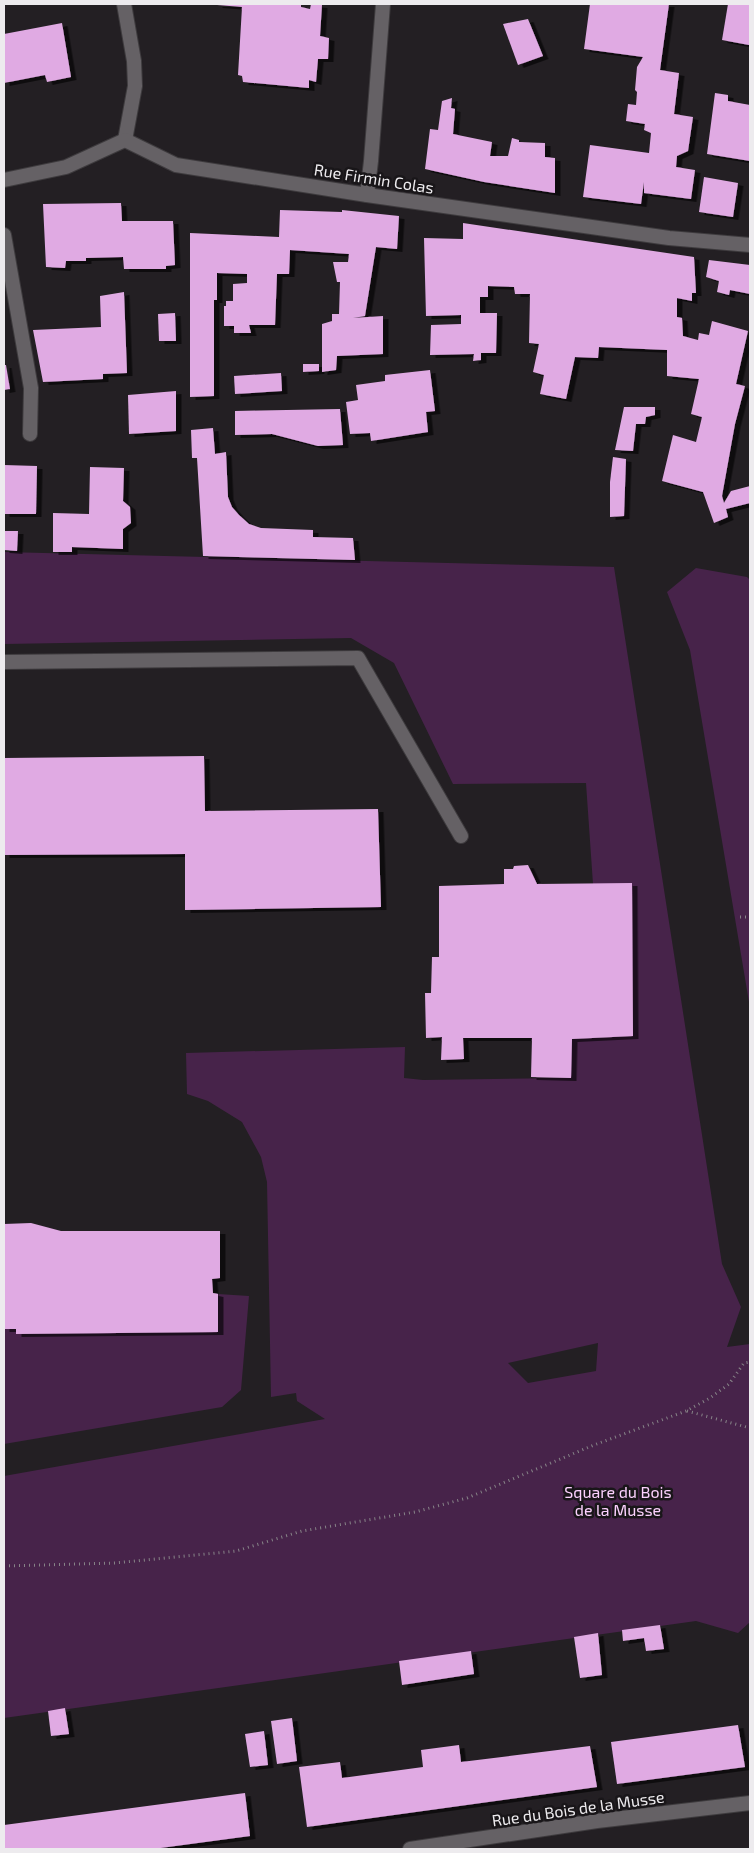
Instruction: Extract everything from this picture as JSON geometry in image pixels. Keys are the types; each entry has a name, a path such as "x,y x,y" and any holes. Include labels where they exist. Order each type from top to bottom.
{"street":[{"path":"4,180 66,166 125,140 135,86 134,61 124,4"},
{"path":"367,195 383,4"},
{"name":"Rue Firmin Colas","path":"125,140 176,164 367,195 669,238 750,246"},
{"path":"4,235 31,388 30,434"},
{"path":"4,662 358,658 462,836"},
{"name":"Rue du Bois de la Musse","path":"410,1849 596,1821 750,1803"}],"path":[{"path":"740,918 750,917"},
{"path":"4,1566 115,1563 236,1551 302,1531 415,1512 467,1498 594,1445 686,1411 708,1400 729,1384 744,1363 750,1362"},
{"path":"686,1411 750,1428"}],"green space":[{"name":"Square du Bois de la Musse","path":"4,552 614,567 722,1264 741,1307 727,1347 750,1344 750,1622 738,1633 696,1621 4,1718 4,1476 325,1419 297,1401 296,1393 271,1397 267,1182 261,1157 242,1122 208,1101 187,1094 186,1053 405,1047 404,1078 423,1080 570,1078 572,1039 633,1036 632,884 593,884 586,783 453,784 394,663 351,638 4,644","holes":["598,1343 596,1371 528,1383 508,1363"]},
{"path":"696,568 747,577 750,580 750,1008 690,650 667,592"},
{"path":"218,1294 249,1296 241,1390 222,1407 4,1444 4,1329 16,1329 17,1334 218,1332"}],"building":[{"path":"217,4 301,4 301,7 310,9 311,4 322,5 320,36 329,38 328,59 318,59 316,82 309,80 309,88 243,82 242,76 238,75 242,7"},
{"path":"590,4 669,4 660,70 679,73 674,114 693,117 688,151 677,156 676,167 695,170 691,199 644,193 644,182 641,204 583,197 590,145 649,153 651,133 644,130 645,124 626,121 628,104 636,105 637,67 643,57 584,49"},
{"path":"728,4 750,4 749,45 722,40"},
{"path":"528,19 543,56 518,65 503,24"},
{"path":"62,23 71,77 47,82 45,75 4,83 4,34"},
{"path":"715,93 728,95 728,101 750,105 750,161 707,154"},
{"path":"452,98 451,108 455,109 453,134 492,142 490,156 508,156 512,138 519,140 519,142 545,143 545,157 555,158 555,193 484,182 425,169 430,129 438,130 442,101"},
{"path":"704,177 738,183 733,217 699,212"},
{"path":"121,203 122,221 173,221 175,265 166,266 166,269 124,269 123,257 86,258 86,261 66,261 65,268 46,267 43,204"},
{"path":"280,210 342,212 342,210 399,216 397,249 376,247 365,316 353,318 383,316 383,354 337,356 336,370 322,372 322,324 332,321 332,314 339,314 340,282 337,282 333,262 348,262 349,254 290,250 289,274 277,274 275,325 249,325 251,333 234,333 234,326 224,326 224,306 226,306 226,301 233,301 233,284 247,283 247,274 217,273 217,300 214,300 214,396 190,397 190,233 279,237"},
{"path":"463,223 694,257 696,293 692,293 692,301 677,298 677,317 682,318 683,336 698,340 699,333 709,335 712,321 748,331 736,384 745,386 735,424 722,496 724,503 731,491 750,486 750,503 726,509 728,517 714,523 703,492 662,481 673,435 696,442 702,417 691,414 699,379 667,376 667,350 599,347 598,358 575,357 566,399 540,394 544,375 533,372 539,344 529,343 530,294 515,294 514,287 488,286 488,297 480,297 480,313 497,313 496,353 481,353 481,360 473,361 474,354 430,355 431,325 461,324 461,315 426,316 424,238 463,239"},
{"path":"709,260 750,265 750,294 730,290 729,295 717,292 719,281 706,277"},
{"path":"124,292 127,373 103,374 103,379 43,382 33,330 101,327 100,296"},
{"path":"175,313 176,341 159,341 158,314"},
{"path":"303,364 319,364 319,371 303,372"},
{"path":"4,365 6,365 10,389 4,390"},
{"path":"430,370 435,411 426,412 428,432 371,441 370,433 350,434 346,402 358,400 356,385 385,381 385,375"},
{"path":"281,373 282,391 235,394 234,376"},
{"path":"176,391 176,431 129,434 128,395"},
{"path":"624,407 655,407 655,415 646,417 645,424 636,424 633,451 615,450"},
{"path":"340,409 343,445 318,446 272,434 235,435 235,411"},
{"path":"213,428 215,454 226,452 228,497 232,507 239,515 249,524 261,528 313,530 313,537 353,538 355,560 203,556 197,458 192,458 191,430"},
{"path":"613,457 626,459 624,516 610,517 610,482"},
{"path":"4,465 37,466 36,514 4,514"},
{"path":"90,467 124,468 123,501 130,507 131,523 123,529 123,549 72,547 72,552 53,552 53,513 89,514"},
{"path":"4,531 18,531 17,551 4,550"},
{"path":"204,756 205,811 378,809 381,907 185,910 185,854 4,855 4,758"},
{"path":"528,865 537,884 632,883 633,1036 572,1039 571,1078 531,1077 532,1038 463,1038 464,1059 441,1060 442,1037 426,1038 425,993 431,993 432,957 439,957 439,886 504,884 504,869"},
{"path":"31,1223 61,1231 220,1231 220,1278 212,1279 213,1293 218,1294 218,1332 16,1334 16,1329 4,1329 4,1224"},
{"path":"660,1625 664,1649 646,1651 644,1638 623,1641 622,1630"},
{"path":"598,1633 602,1675 580,1678 574,1637"},
{"path":"471,1651 474,1674 402,1685 399,1661"},
{"path":"65,1708 69,1734 51,1736 48,1711"},
{"path":"292,1718 297,1761 277,1764 271,1721"},
{"path":"738,1725 745,1767 617,1784 611,1742"},
{"path":"264,1731 268,1765 250,1767 245,1734"},
{"path":"459,1745 461,1762 590,1746 597,1787 307,1827 299,1767 340,1762 342,1778 423,1767 421,1750"},
{"path":"245,1793 250,1836 153,1849 4,1849 4,1825"}]}
